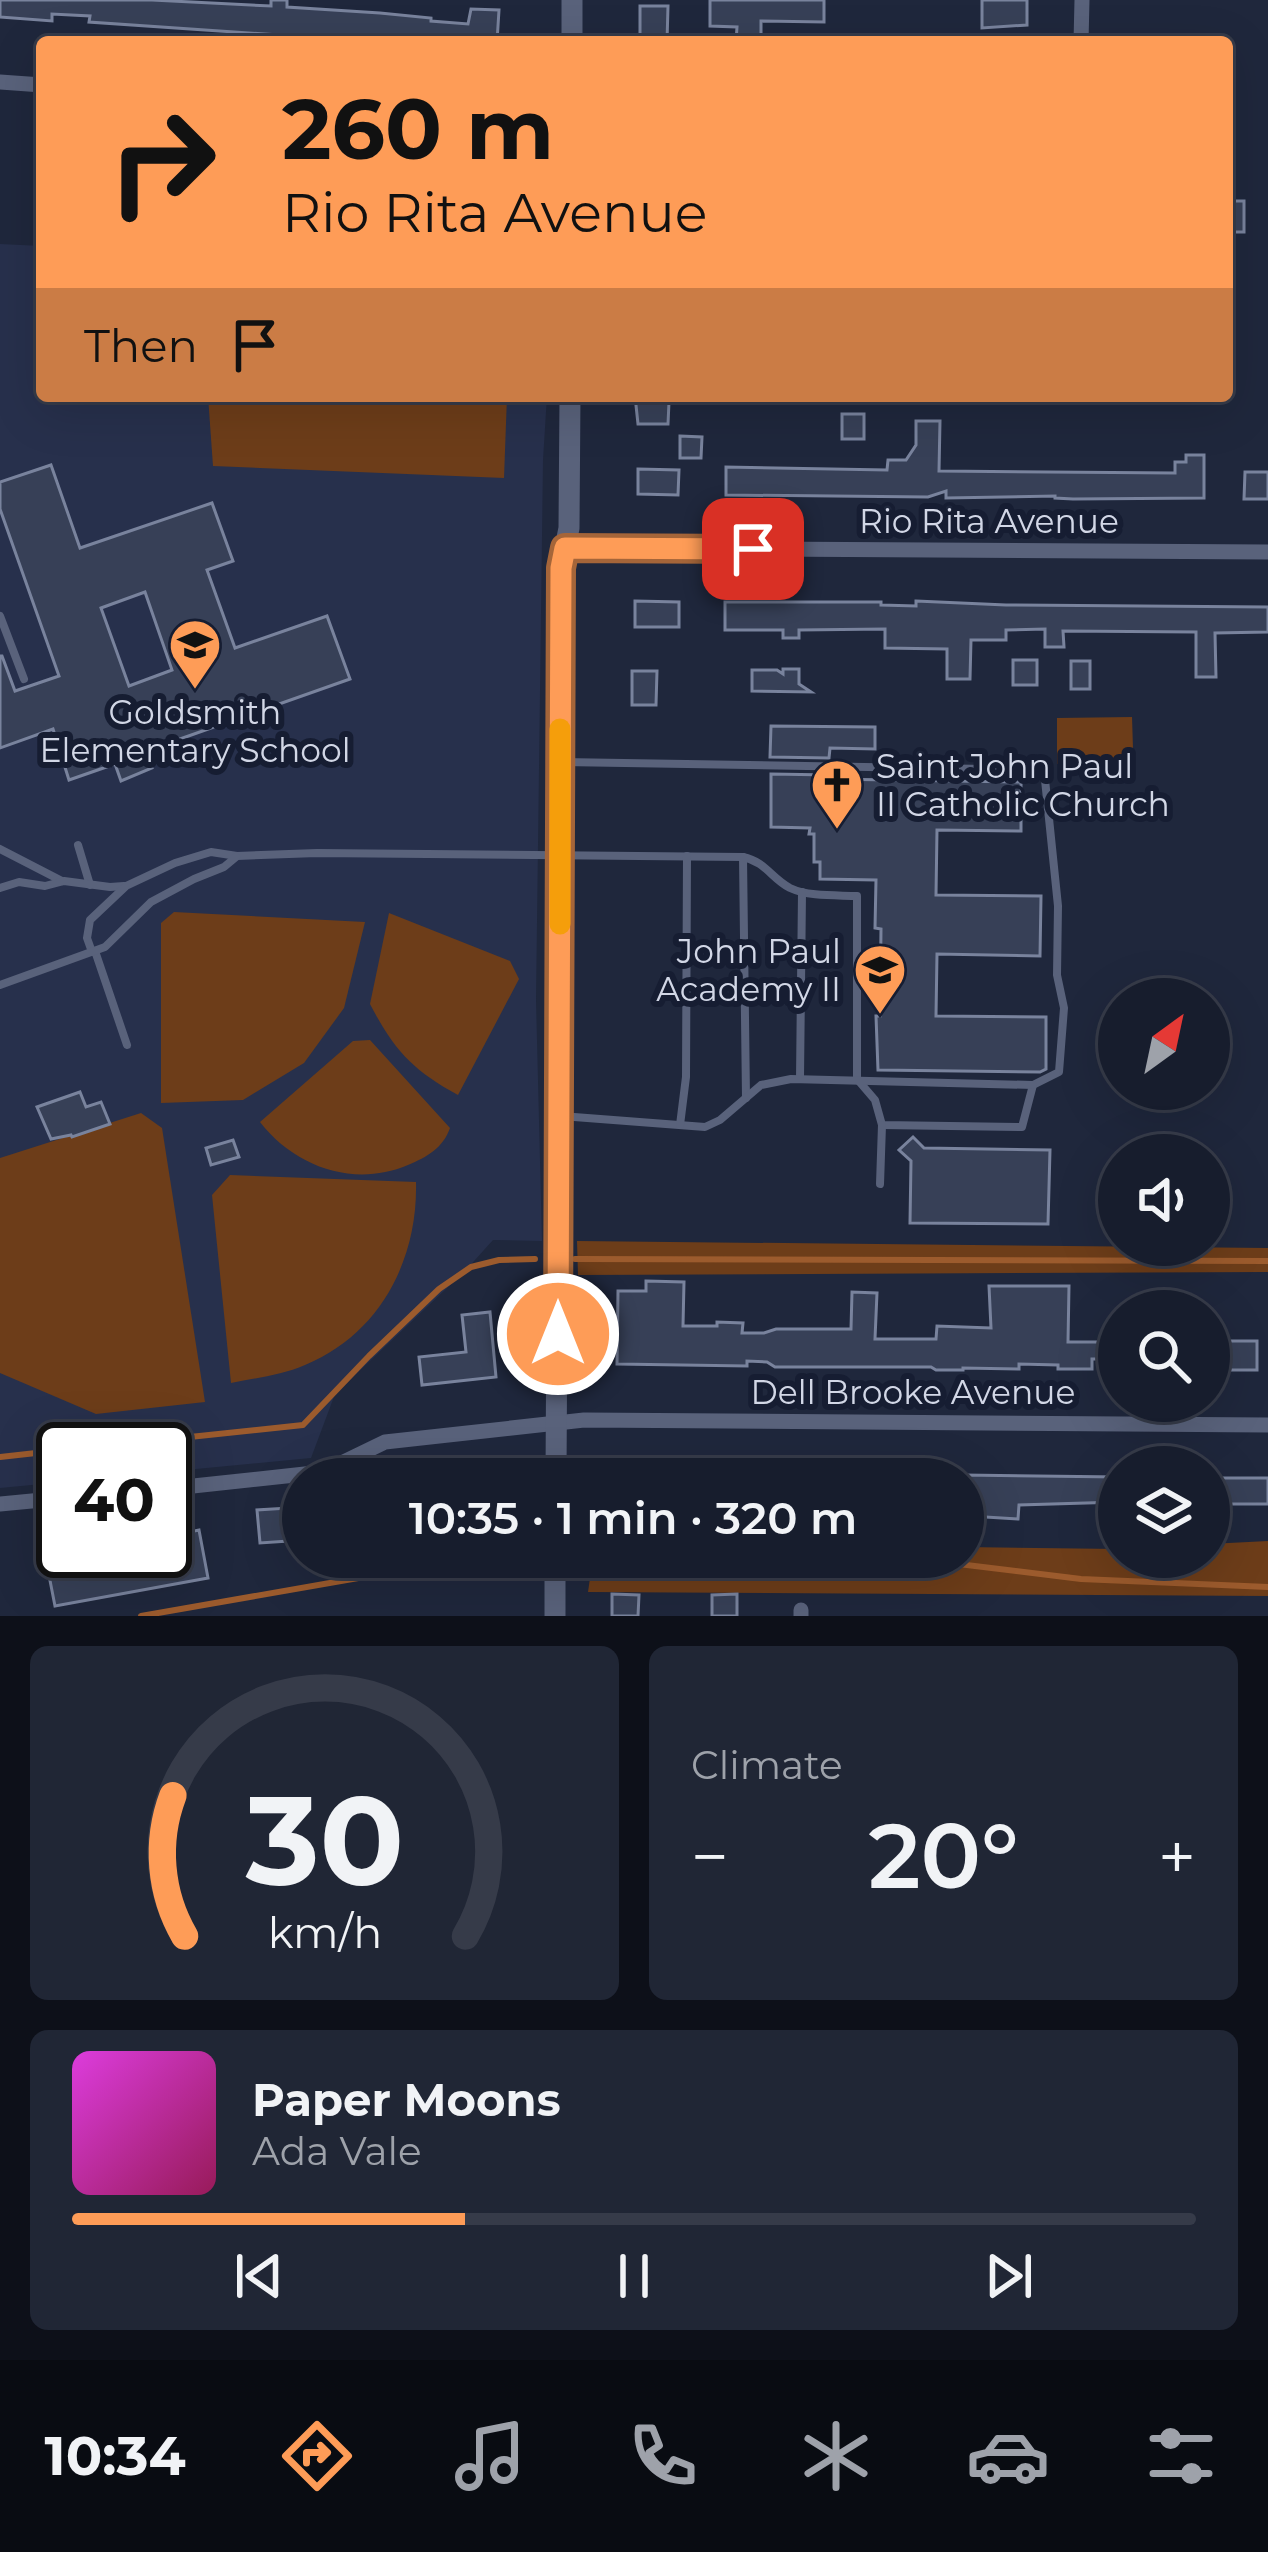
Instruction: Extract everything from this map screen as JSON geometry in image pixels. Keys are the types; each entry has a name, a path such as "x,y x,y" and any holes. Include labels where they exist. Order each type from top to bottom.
{"street":[{"path":"572,0 572,36"},
{"path":"1081,36 1082,0"},
{"path":"0,82 36,85"},
{"path":"557,1458 561,568 569,528 570,402"},
{"name":"Rio Rita Avenue","path":"565,548 1268,552"},
{"name":"Dell Brooke Avenue","path":"192,1486 322,1472 385,1442 558,1422 1268,1425"},
{"path":"0,1504 36,1501"},
{"path":"555,1578 555,1616"}],"lane":[{"path":"0,616 23,679"},
{"path":"559,1116 706,1127 761,1085 800,1078 1033,1085 1059,1072 1064,1008 1057,975 1058,906 1044,770 560,762"},
{"path":"77,844 90,885"},
{"path":"0,849 64,881 126,886"},
{"path":"127,1045 97,950 87,938 90,920 126,886 211,852 237,856 743,856 758,860 787,887 857,896 857,1079 874,1100 882,1125 880,1184"},
{"path":"0,985 97,950 151,902 237,856"},
{"path":"680,1125 686,1077 687,856"},
{"path":"743,856 746,1098"},
{"path":"0,888 20,881 45,886 64,881"},
{"path":"800,1078 802,892"},
{"path":"882,1125 1022,1127 1033,1085"}],"shaded area":[{"path":"0,244 36,246 36,402 547,402 536,1000 542,1241 493,1240 335,1394 311,1458 192,1469 192,1422 36,1422 36,1485 0,1488"},
{"path":"208,402 507,402 504,478 213,466"},
{"path":"1132,717 1133,749 1121,762 1057,764 1057,718"},
{"path":"174,912 365,922 344,1008 304,1063 243,1100 161,1103 161,923"},
{"path":"389,913 510,961 519,979 458,1095 406,1057 370,1004"},
{"path":"370,1040 450,1128 434,1151 388,1172 347,1173 290,1151 260,1122 353,1041"},
{"path":"141,1113 162,1128 205,1402 96,1414 0,1373 0,1158"},
{"path":"230,1175 416,1182 415,1211 402,1266 374,1314 331,1351 305,1365 231,1383 212,1195"},
{"path":"577,1241 1098,1246 1098,1266 1230,1266 1230,1248 1268,1248 1268,1272 578,1275"},
{"path":"1268,1541 1268,1596 588,1592 590,1578 984,1578 984,1547 1098,1549 1098,1578 1230,1578 1230,1543"}],"building":[{"path":"0,0 271,6 271,0 287,0 287,7 468,24 471,9 499,10 497,36 302,36 89,22 90,16 52,14 52,21 0,17"},
{"path":"710,0 824,0 824,22 761,21 761,36 736,36 737,27 710,26"},
{"path":"982,0 1027,0 1027,25 982,28"},
{"path":"640,6 668,6 667,36 640,36"},
{"path":"1233,201 1244,201 1244,232 1233,232"},
{"path":"636,402 669,402 668,424 638,424"},
{"path":"842,414 864,414 864,439 842,439"},
{"path":"916,421 940,421 939,471 1175,473 1175,462 1186,462 1186,455 1204,455 1204,498 946,498 946,491 928,497 726,495 726,467 887,470 888,460 906,460 916,445"},
{"path":"680,436 702,437 701,458 680,458"},
{"path":"51,465 80,548 212,503 233,561 207,570 235,648 327,616 350,679 146,751 152,768 121,781 115,764 69,780 53,729 0,748 0,656 15,691 59,676 0,509 0,482","holes":["145,592 172,670 129,686 101,608"]},
{"path":"638,469 679,470 678,495 638,494"},
{"path":"1245,472 1268,472 1268,499 1244,499"},
{"path":"635,601 679,602 679,627 635,627"},
{"path":"916,601 1268,607 1268,632 1215,633 1216,677 1196,677 1196,632 1063,631 1064,647 1045,647 1045,629 1006,630 1006,640 971,640 970,679 947,679 947,649 885,648 885,629 799,630 799,638 783,638 783,630 725,630 725,602 916,606"},
{"path":"1013,660 1037,660 1037,685 1013,685"},
{"path":"1071,661 1090,661 1090,689 1071,689"},
{"path":"783,669 799,669 799,684 811,692 752,691 752,670 783,674"},
{"path":"632,671 657,671 656,705 632,705"},
{"path":"771,726 875,727 875,749 830,748 829,758 770,757"},
{"path":"771,774 1021,782 1021,831 937,830 936,895 1041,896 1040,956 937,954 936,1016 1046,1017 1046,1069 878,1070 881,929 875,928 876,880 820,879 810,828 771,827"},
{"path":"80,1092 86,1107 101,1102 110,1124 51,1139 37,1107"},
{"path":"913,1137 924,1148 1050,1150 1048,1224 910,1223 911,1161 899,1150"},
{"path":"233,1140 239,1157 211,1165 206,1148"},
{"path":"646,1281 684,1282 683,1326 743,1323 742,1333 851,1329 852,1292 877,1293 875,1339 936,1339 937,1326 991,1328 989,1286 1069,1286 1068,1342 1098,1342 1098,1359 1092,1359 1092,1369 1019,1364 1019,1369 963,1370 775,1367 747,1361 747,1366 617,1364 618,1291 646,1291"},
{"path":"490,1312 496,1377 422,1385 419,1357 466,1352 462,1315"},
{"path":"1230,1341 1257,1341 1257,1370 1230,1370"},
{"path":"984,1475 1098,1477 1098,1503 1019,1505 1018,1519 984,1517"},
{"path":"1230,1478 1268,1478 1268,1504 1230,1504"},
{"path":"282,1508 282,1541 260,1543 257,1510"},
{"path":"199,1530 208,1578 55,1606 50,1578 192,1578 192,1531"},
{"path":"612,1594 639,1595 638,1616 612,1616"},
{"path":"737,1594 737,1616 712,1616 712,1595"}],"waterway":[{"path":"192,1437 303,1425 439,1289 471,1267 535,1259"},
{"path":"575,1259 1268,1261"},
{"path":"0,1457 36,1453"},
{"path":"984,1567 1081,1579 1268,1587"},
{"path":"141,1616 358,1578"}],"slow traffic":[{"path":"560,729 560,924"}],"place":[{"name":"Goldsmith Elementary School","path":"195,691"},
{"name":"Saint John Paul II Catholic Church","path":"837,831"},
{"name":"John Paul Academy II","path":"880,1016"}],"route":[{"path":"558,1334 561,568 565,548 753,549"}]}
